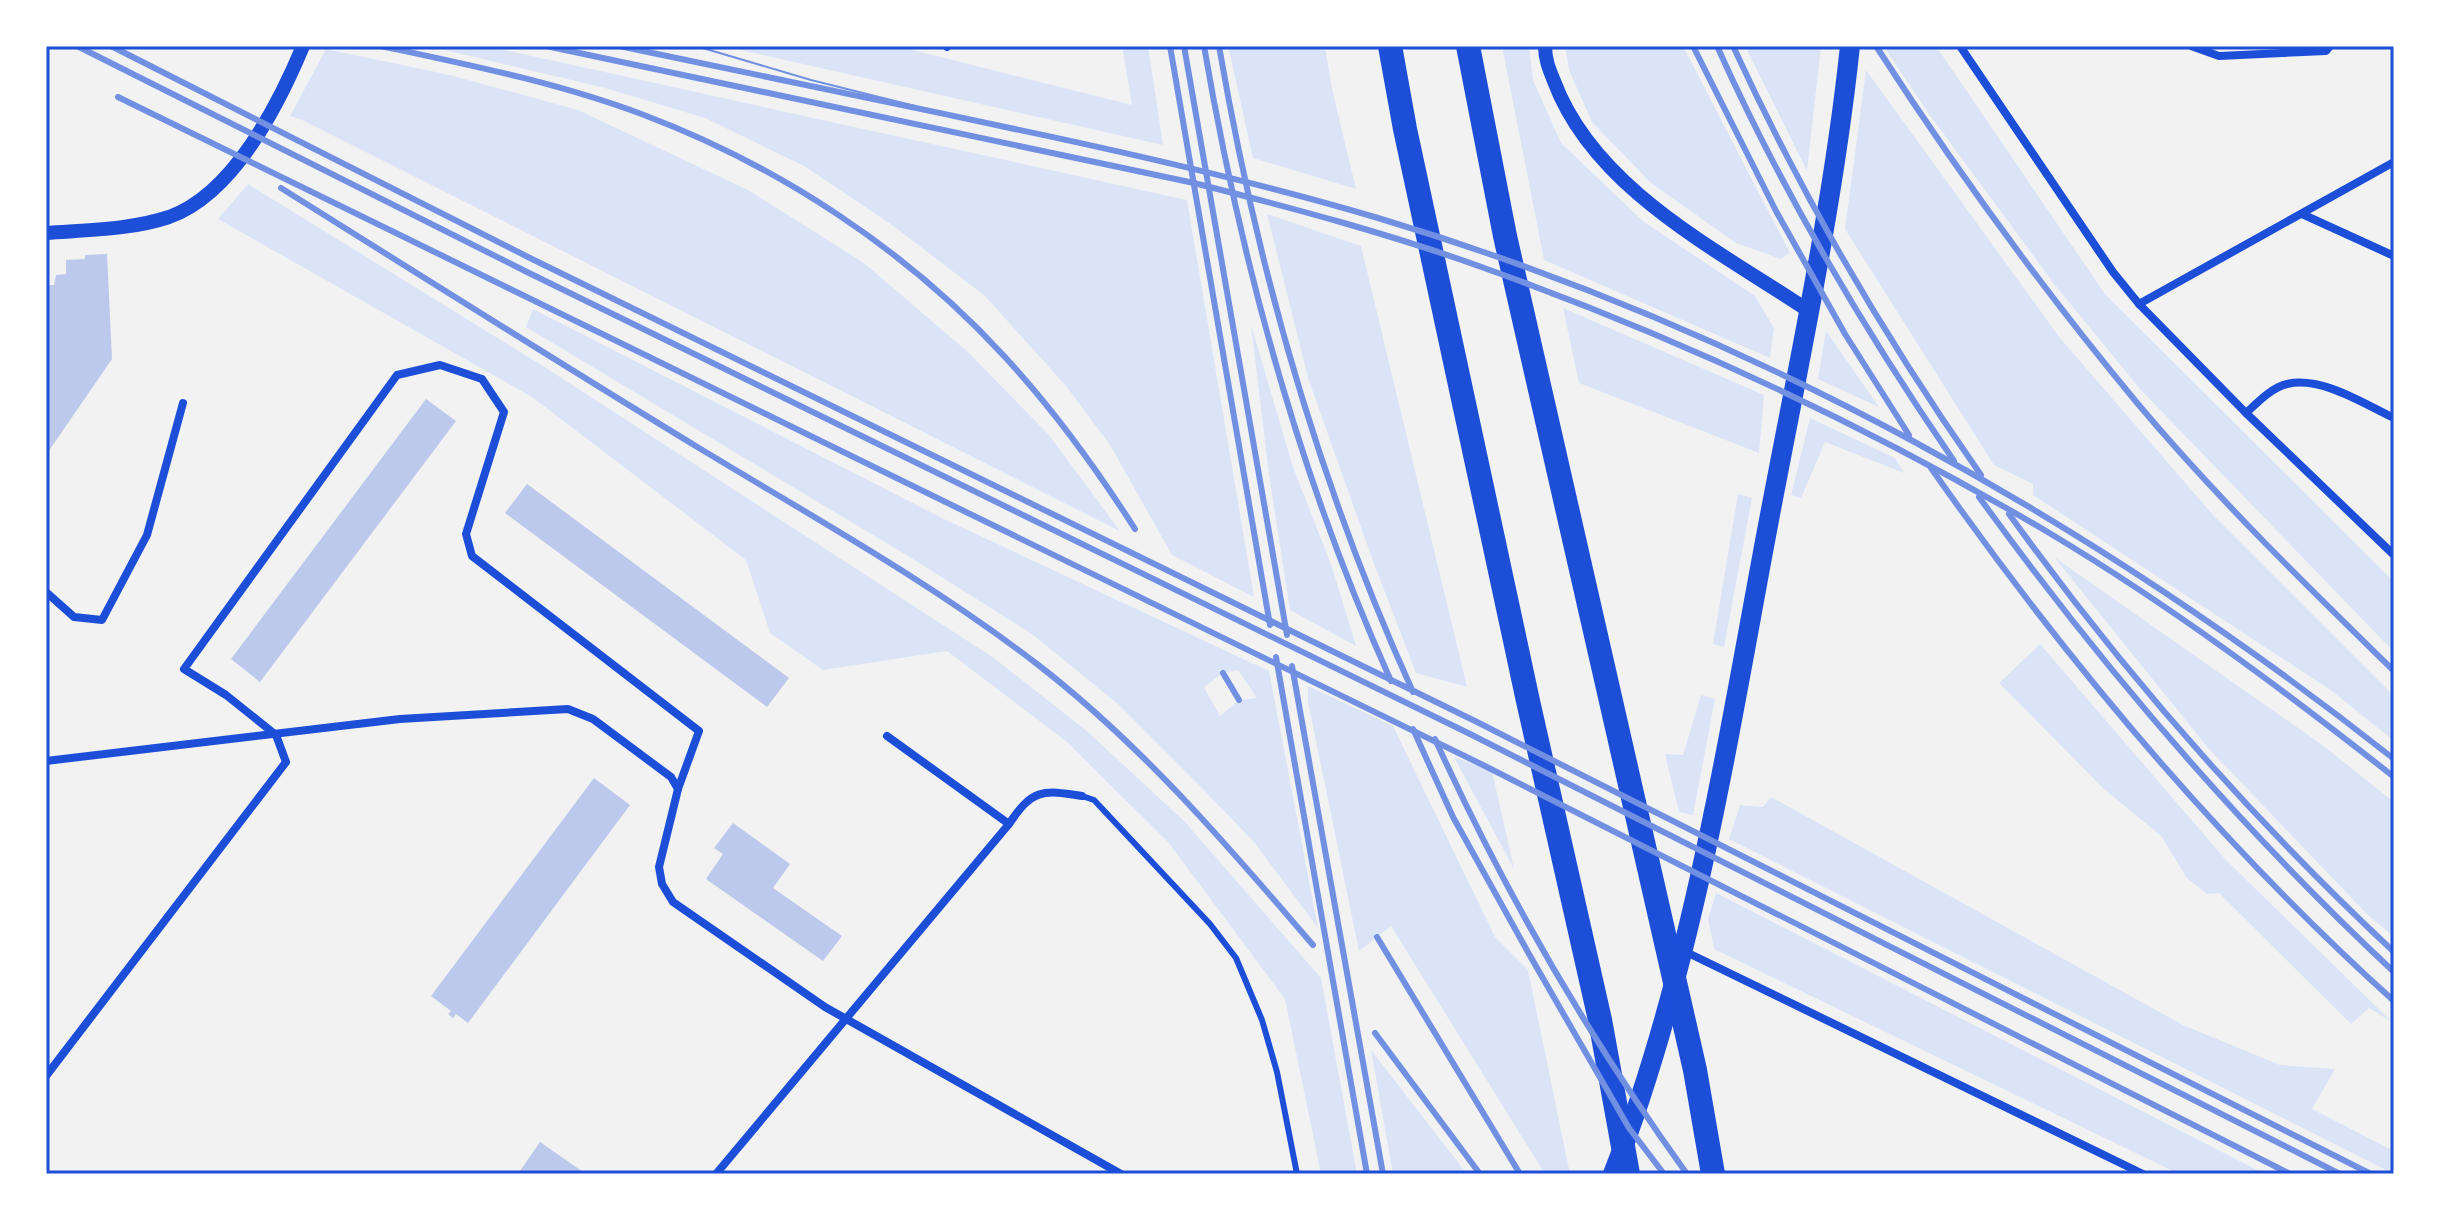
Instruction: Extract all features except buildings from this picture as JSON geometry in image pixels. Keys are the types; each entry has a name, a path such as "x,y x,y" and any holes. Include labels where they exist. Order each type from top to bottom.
{"highway":[{"path":"1390,46 1408,144 1524,685 1600,1020 1628,1174"},
{"path":"1468,46 1505,236 1695,1070 1713,1174"}],"main road":[{"path":"1613,1174 1647,1078 1710,825 1814,287 1842,121 1850,46"}],"street":[{"path":"46,233 110,228 169,216 194,205 215,189 254,138 303,46"},
{"path":"1545,46 1545,58 1564,108 1592,149 1669,217 1809,311"},
{"path":"1960,46 2113,272 2139,304 2246,413 2394,555"},
{"path":"2191,46 2219,56 2326,51 2330,46"},
{"path":"2139,304 2394,162"},
{"path":"2302,214 2394,256"},
{"path":"46,1076 286,762 276,735 226,695 184,669 397,375 440,365 482,379 504,412 466,534 472,556 699,731 678,789 659,867 662,884 673,902 846,1019 1121,1174"},
{"path":"2246,413 2271,392 2298,383 2328,388 2394,418"},
{"path":"46,592 74,617 102,620 147,535 183,403"},
{"path":"46,761 400,719 568,709 593,719 671,777 678,789"},
{"path":"887,736 1009,824"},
{"path":"716,1174 1025,801 1039,794 1082,796"},
{"path":"1681,949 2143,1174"}],"lane":[{"path":"1082,796 1094,800 1210,924 1236,958 1262,1020 1277,1072 1297,1174"}],"shaded area":[{"path":"428,46 486,46 1187,200 1254,597 1172,555 1110,445 1066,386 985,296 892,225 804,166 705,118 605,88"},
{"path":"723,46 897,46 1132,105 1122,46 1148,46 1163,145"},
{"path":"1228,46 1325,46 1356,189 1253,158"},
{"path":"1502,46 1529,46 1533,80 1561,143 1644,222 1755,296 1774,328 1770,358 1544,260"},
{"path":"1565,46 1683,46 1790,253 1781,259 1736,243 1651,183 1592,122 1569,70"},
{"path":"1745,46 1821,46 1807,171"},
{"path":"1883,46 1936,46 2105,294 2394,582 2394,652 2140,389 2055,285"},
{"path":"326,49 450,75 578,110 748,190 864,263 969,353 1049,435 1120,531 290,116"},
{"path":"1866,70 2060,338 2214,516 2394,696 2394,741 2332,691 2033,495 2033,484 1994,465 1845,229"},
{"path":"248,184 543,366 994,658 1088,732 1184,821 1321,978 1357,1174 1321,1174 1285,999 1168,842 1067,742 947,651 823,670 770,633 746,560 532,397 218,219"},
{"path":"1267,214 1361,246 1467,687 1416,673 1308,378"},
{"path":"1563,308 1764,395 1759,453 1579,383"},
{"path":"533,309 944,519 1269,671 1318,928 1254,842 1199,785 1119,705 1032,634 526,327","holes":["1238,670 1257,698 1239,700 1220,716 1204,687 1223,673"]},
{"path":"1251,325 1293,467 1332,567 1356,646 1290,610 1269,475"},
{"path":"1826,331 1879,407 1818,379"},
{"path":"1810,418 1895,458 1904,473 1825,442 1801,498 1791,495"},
{"path":"1738,494 1752,498 1724,647 1713,644"},
{"path":"2054,557 2321,744 2394,802 2394,937 2367,914 2209,749"},
{"path":"2040,644 2226,860 2392,1022 2369,1008 2351,1024 2219,893 2207,894 2187,878 2161,836 2104,789 1999,683"},
{"path":"1308,686 1393,726 1495,937 1528,970 1570,1174 1545,1174 1391,926 1359,951 1308,702"},
{"path":"1701,695 1715,699 1693,815 1679,812 1665,754 1683,755"},
{"path":"1454,757 1492,771 1514,869"},
{"path":"1771,797 2183,1025 2280,1065 2335,1069 2312,1109 2394,1151 2394,1174 1729,839 1740,805 1763,807"},
{"path":"1716,893 2265,1174 2179,1174 1714,949 1708,919"},
{"path":"1371,1050 1467,1174 1393,1174"}],"tram line":[{"path":"696,46 811,80 943,113"}],"railway":[{"path":"77,46 527,272 1470,734 2340,1174"},
{"path":"111,46 534,260 1477,722 2371,1174"},
{"path":"381,46 547,84 644,115 744,159 838,215 926,281 1004,356 1074,440 1135,529"},
{"path":"546,46 1194,183 1378,233 1560,296 1775,388 1915,458 2051,534 2140,590 2226,650 2394,777"},
{"path":"619,46 1103,148 1287,192 1516,263 1651,316 1783,375 1912,440 2038,512 2160,589 2279,672 2394,759"},
{"path":"1170,46 1270,625"},
{"path":"1184,46 1287,635"},
{"path":"1204,46 1236,208 1278,370 1329,528 1391,681"},
{"path":"1219,46 1252,211 1295,375 1349,536 1413,692"},
{"path":"1693,46 1776,211 1845,334 1909,435"},
{"path":"1717,46 1769,154 1826,259 1954,461"},
{"path":"1733,46 1847,266 1912,372 1981,475"},
{"path":"1876,46 2001,229 2138,404 2295,574 2394,671"},
{"path":"118,97 1485,766 2290,1174"},
{"path":"281,188 594,384 871,552 997,634 1075,695 1148,762 1313,945"},
{"path":"1931,468 2036,611 2148,748 2267,878 2394,1001"},
{"path":"1979,497 2074,623 2175,744 2281,861 2394,972"},
{"path":"2009,514 2097,630 2191,742 2290,850 2394,952"},
{"path":"1276,657 1367,1174"},
{"path":"1292,666 1383,1174"},
{"path":"1223,673 1239,700"},
{"path":"1413,729 1453,817 1529,954 1629,1128 1664,1174"},
{"path":"1435,739 1490,852 1550,962 1616,1070 1687,1174"},
{"path":"1377,937 1520,1174"},
{"path":"1375,1033 1480,1174"}]}
